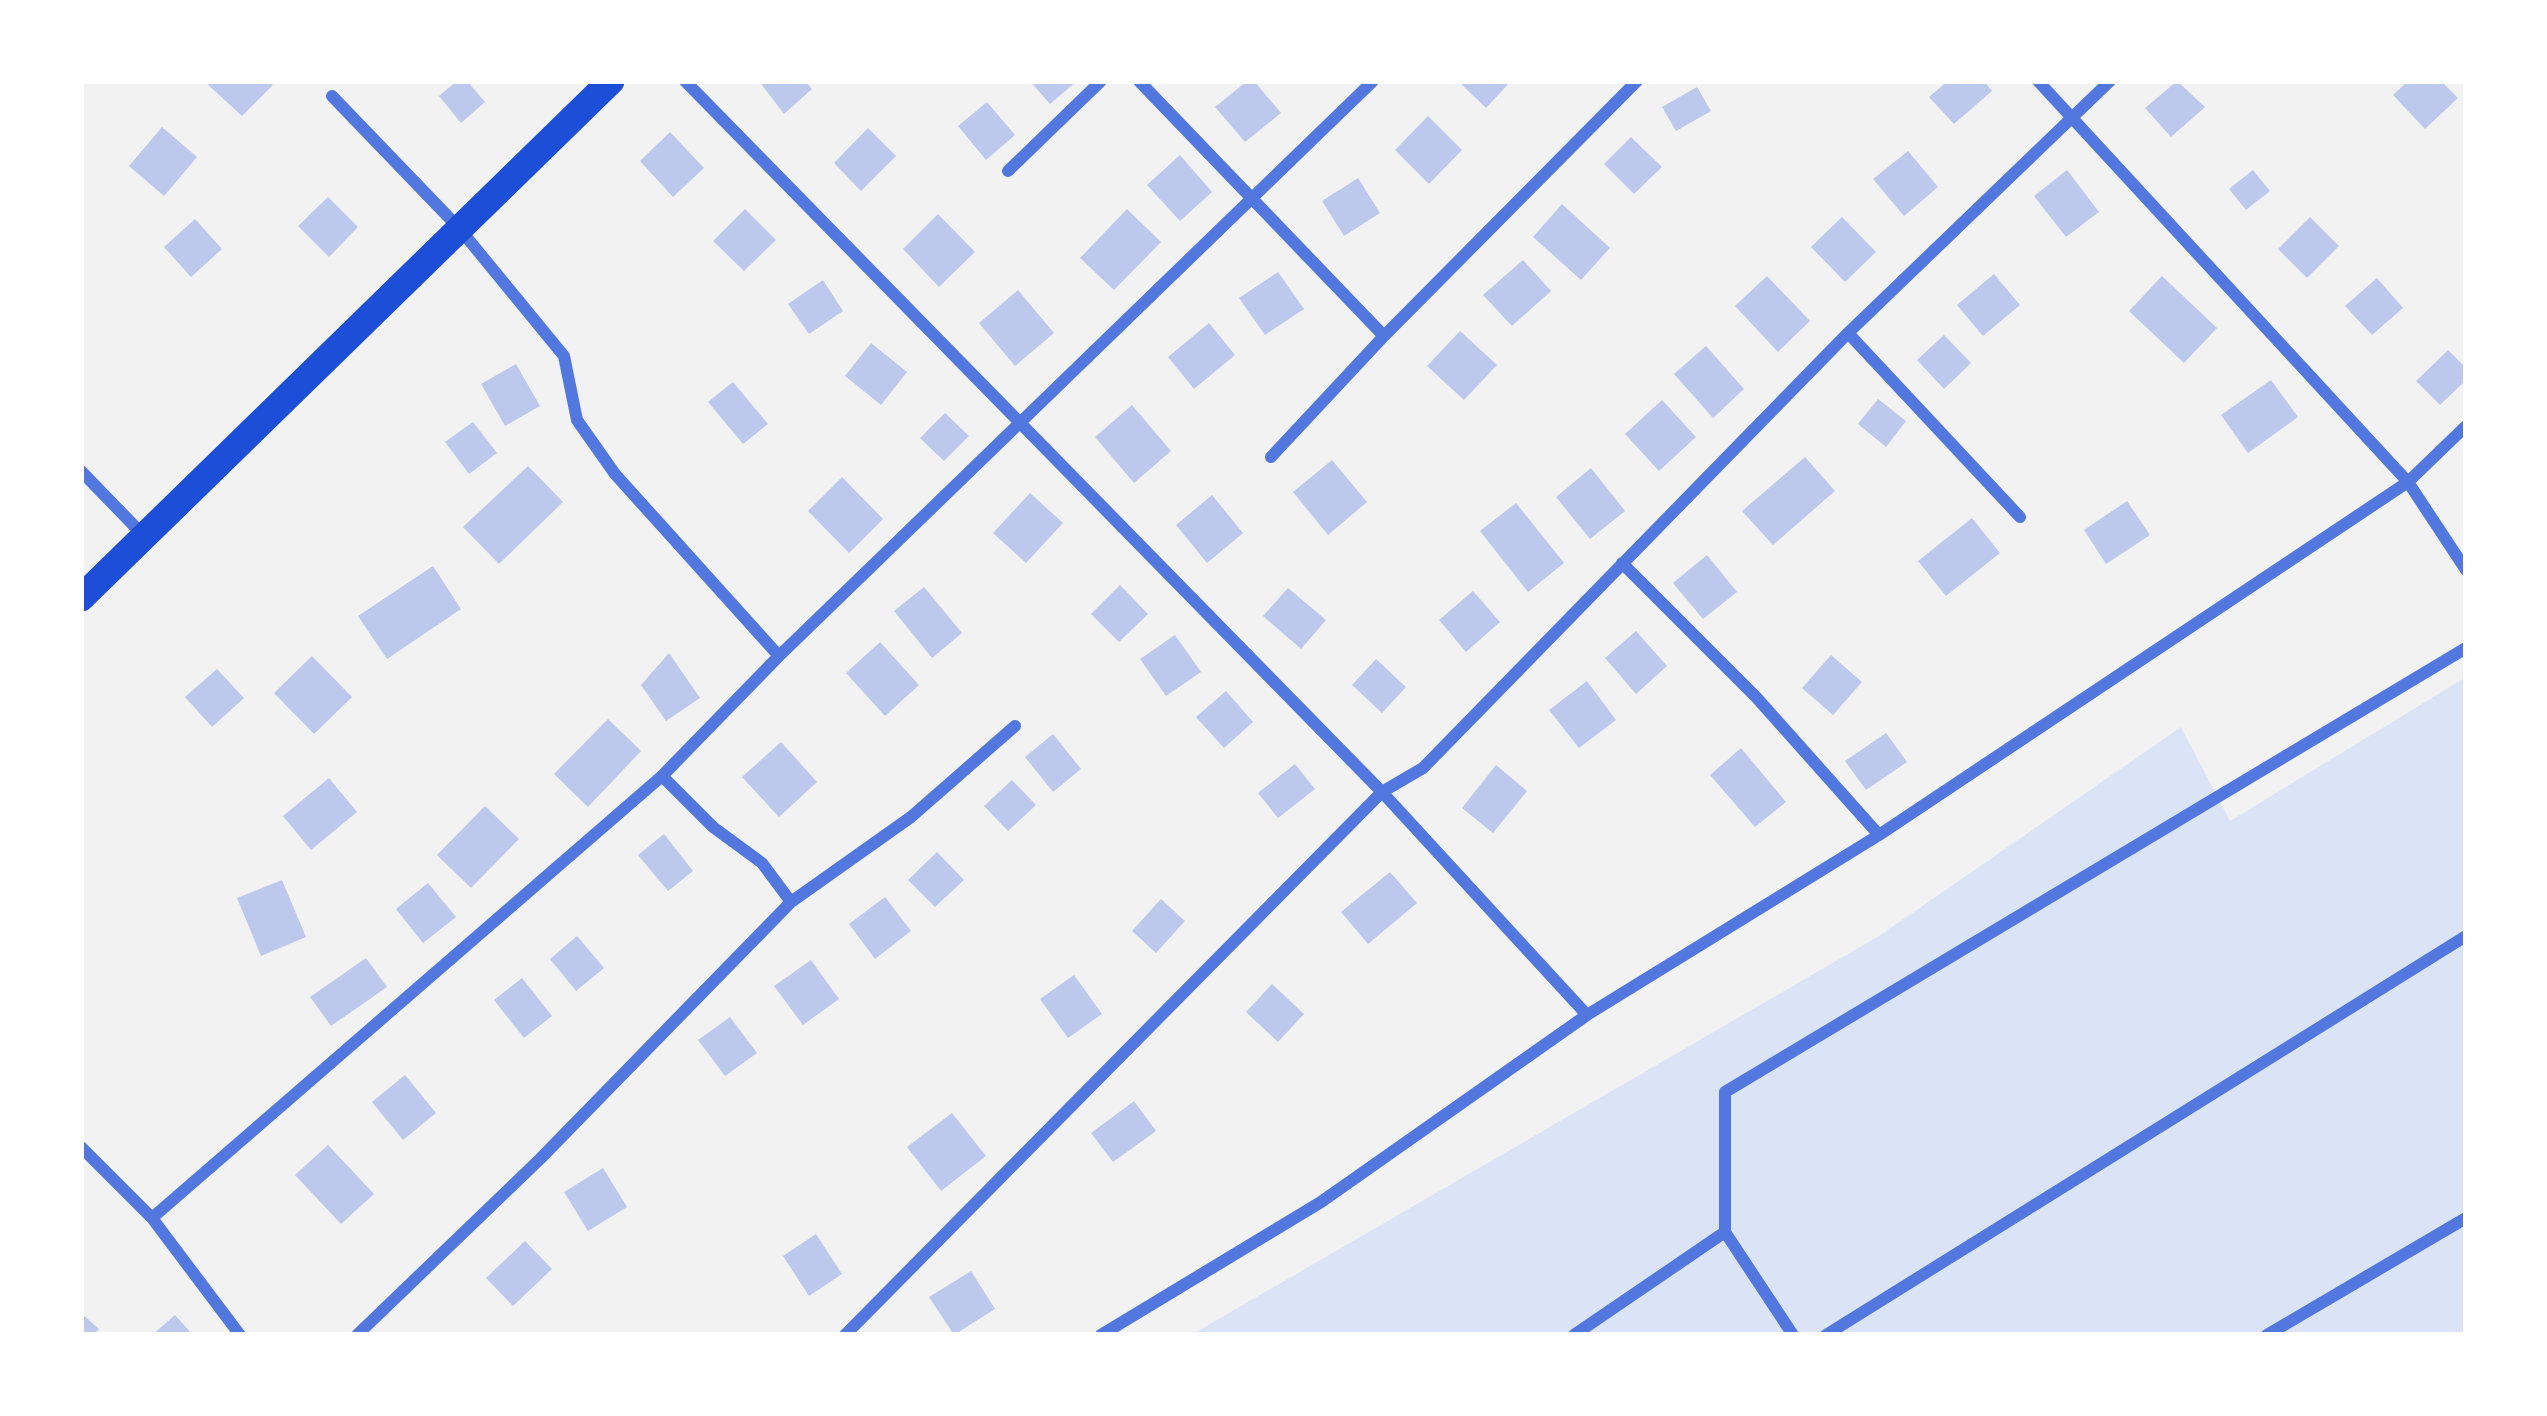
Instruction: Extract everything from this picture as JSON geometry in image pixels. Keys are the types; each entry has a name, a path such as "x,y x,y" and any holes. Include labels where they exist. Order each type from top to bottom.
{"main road":[{"path":"81,598 611,81"}],"street":[{"path":"685,81 1382,792 1587,1015"},
{"path":"1009,171 1101,81"},
{"path":"1139,81 1384,336"},
{"path":"152,1218 662,776 778,656 1373,81"},
{"path":"1271,457 1637,81"},
{"path":"2038,81 2408,482 2466,570"},
{"path":"845,1335 1382,792 1424,768 1848,333 2110,81"},
{"path":"332,96 459,228 564,356 577,420 615,474 778,656"},
{"path":"1848,333 2020,517"},
{"path":"1101,1335 1321,1202 1587,1015 1879,836 2408,482 2466,426"},
{"path":"81,471 145,537"},
{"path":"1622,563 1756,697 1879,836"},
{"path":"1792,1335 1726,1232 1726,1093 2466,648"},
{"path":"357,1335 540,1159 791,902 911,817 1015,726"},
{"path":"662,776 713,826 762,863 791,902"},
{"path":"1826,1335 2466,936"},
{"path":"81,1147 152,1218 240,1335"},
{"path":"2267,1335 2466,1218"},
{"path":"1574,1335 1726,1232"}],"shaded area":[{"path":"2466,677 2466,1335 1191,1335 1879,936 2181,727 2230,821"}],"building":[{"path":"204,81 269,81 273,85 242,116"},
{"path":"457,81 467,81 485,102 461,123 439,96"},
{"path":"759,81 805,81 812,89 784,114"},
{"path":"1030,81 1077,81 1050,104"},
{"path":"1247,81 1254,81 1281,113 1245,142 1215,107"},
{"path":"1458,81 1511,81 1486,108"},
{"path":"1948,81 1984,81 1992,91 1954,124 1929,97"},
{"path":"2177,81 2205,107 2171,137 2145,108"},
{"path":"2408,81 2441,81 2458,98 2425,129 2393,95"},
{"path":"1697,87 1711,111 1676,131 1662,107"},
{"path":"987,102 1015,135 986,160 958,126"},
{"path":"1428,116 1462,150 1429,184 1395,150"},
{"path":"162,127 197,157 164,196 129,166"},
{"path":"868,128 896,156 861,191 834,163"},
{"path":"670,132 704,168 673,197 640,161"},
{"path":"1631,137 1662,167 1634,194 1604,164"},
{"path":"1908,151 1938,187 1904,216 1873,179"},
{"path":"1180,155 1212,192 1180,221 1147,185"},
{"path":"2067,170 2099,212 2066,237 2034,196"},
{"path":"2253,170 2270,191 2246,210 2229,189"},
{"path":"1358,178 1380,213 1344,236 1322,201"},
{"path":"328,197 358,227 329,257 298,226"},
{"path":"1562,204 1610,248 1581,280 1533,237"},
{"path":"745,209 776,240 744,271 713,241"},
{"path":"1127,209 1161,242 1114,290 1080,258"},
{"path":"938,214 975,252 939,287 903,249"},
{"path":"1842,217 1876,252 1845,282 1811,247"},
{"path":"2310,217 2339,246 2307,278 2278,249"},
{"path":"195,219 222,249 191,277 164,247"},
{"path":"1523,260 1551,291 1512,326 1483,295"},
{"path":"1278,272 1304,309 1265,335 1239,298"},
{"path":"1994,274 2020,305 1983,336 1957,305"},
{"path":"1767,276 1810,321 1778,352 1735,306"},
{"path":"2162,276 2217,328 2184,363 2129,311"},
{"path":"2377,278 2403,308 2372,335 2345,306"},
{"path":"823,280 843,311 809,334 788,304"},
{"path":"1018,290 1054,333 1015,366 979,323"},
{"path":"1209,323 1235,355 1194,389 1168,357"},
{"path":"1460,331 1497,365 1464,400 1427,366"},
{"path":"1944,335 1971,363 1944,389 1917,360"},
{"path":"871,343 907,372 881,405 845,376"},
{"path":"1706,346 1744,389 1713,418 1674,374"},
{"path":"2448,350 2466,368 2466,380 2440,405 2416,381"},
{"path":"516,364 540,406 505,426 481,384"},
{"path":"2271,380 2298,417 2248,453 2221,415"},
{"path":"733,382 768,424 743,444 708,402"},
{"path":"1878,399 1906,421 1886,447 1858,424"},
{"path":"1662,400 1696,437 1659,471 1625,434"},
{"path":"1132,405 1171,451 1134,483 1095,437"},
{"path":"945,413 969,436 944,461 920,438"},
{"path":"473,422 497,453 469,474 445,442"},
{"path":"1805,457 1835,491 1773,545 1742,511"},
{"path":"1332,460 1367,502 1328,535 1293,492"},
{"path":"528,466 563,502 499,564 463,527"},
{"path":"1591,468 1625,511 1590,539 1556,497"},
{"path":"842,477 883,519 849,553 808,511"},
{"path":"1030,493 1063,523 1026,563 993,533"},
{"path":"1212,495 1243,533 1207,563 1176,525"},
{"path":"2127,501 2150,535 2106,564 2084,530"},
{"path":"1516,503 1564,563 1528,592 1480,531"},
{"path":"1972,518 2000,553 1946,596 1918,561"},
{"path":"1707,555 1737,592 1703,619 1673,583"},
{"path":"433,566 461,609 387,659 358,616"},
{"path":"1120,585 1148,614 1119,642 1091,614"},
{"path":"924,587 962,633 932,658 894,611"},
{"path":"1288,588 1326,620 1301,649 1263,616"},
{"path":"1473,591 1500,622 1466,652 1439,620"},
{"path":"1636,631 1667,666 1636,694 1605,658"},
{"path":"1175,635 1201,672 1166,696 1140,659"},
{"path":"880,642 919,685 885,716 846,673"},
{"path":"669,653 700,698 666,721 641,685"},
{"path":"1831,655 1862,682 1833,715 1802,688"},
{"path":"312,656 352,697 314,734 274,693"},
{"path":"1376,659 1406,687 1382,713 1352,685"},
{"path":"217,669 244,698 212,727 185,697"},
{"path":"1587,681 1616,720 1579,748 1549,710"},
{"path":"1226,691 1253,722 1224,748 1196,717"},
{"path":"608,719 641,751 588,807 554,774"},
{"path":"1886,733 1907,762 1866,790 1845,761"},
{"path":"1053,734 1081,769 1053,792 1025,757"},
{"path":"781,742 817,782 779,817 742,777"},
{"path":"1741,748 1786,802 1755,827 1710,775"},
{"path":"1295,764 1315,789 1278,818 1258,793"},
{"path":"1496,765 1527,791 1493,833 1462,808"},
{"path":"329,778 357,812 311,850 283,816"},
{"path":"1012,780 1036,805 1008,831 984,806"},
{"path":"485,806 519,839 471,888 437,855"},
{"path":"664,834 693,871 668,891 638,855"},
{"path":"937,852 964,880 935,907 908,880"},
{"path":"1390,872 1417,903 1368,944 1341,912"},
{"path":"282,880 306,937 261,956 237,898"},
{"path":"428,883 456,917 423,943 396,909"},
{"path":"885,897 911,931 875,959 849,924"},
{"path":"1161,899 1185,921 1156,953 1132,931"},
{"path":"577,936 604,968 576,991 550,959"},
{"path":"366,958 387,987 331,1026 310,997"},
{"path":"811,960 839,999 803,1025 774,986"},
{"path":"1074,975 1102,1014 1068,1038 1040,999"},
{"path":"522,978 552,1016 524,1038 494,1000"},
{"path":"1272,984 1304,1014 1278,1042 1246,1012"},
{"path":"730,1017 757,1053 725,1076 698,1040"},
{"path":"405,1075 436,1113 403,1140 372,1102"},
{"path":"1134,1101 1156,1131 1113,1162 1091,1133"},
{"path":"952,1113 986,1156 941,1191 907,1147"},
{"path":"328,1145 374,1194 341,1224 295,1175"},
{"path":"603,1168 627,1207 588,1231 564,1192"},
{"path":"816,1234 842,1274 809,1296 783,1256"},
{"path":"525,1241 552,1269 513,1306 486,1278"},
{"path":"971,1271 995,1309 954,1335 929,1297"},
{"path":"81,1313 99,1329 93,1335 81,1335"},
{"path":"175,1315 193,1335 152,1335"}]}
